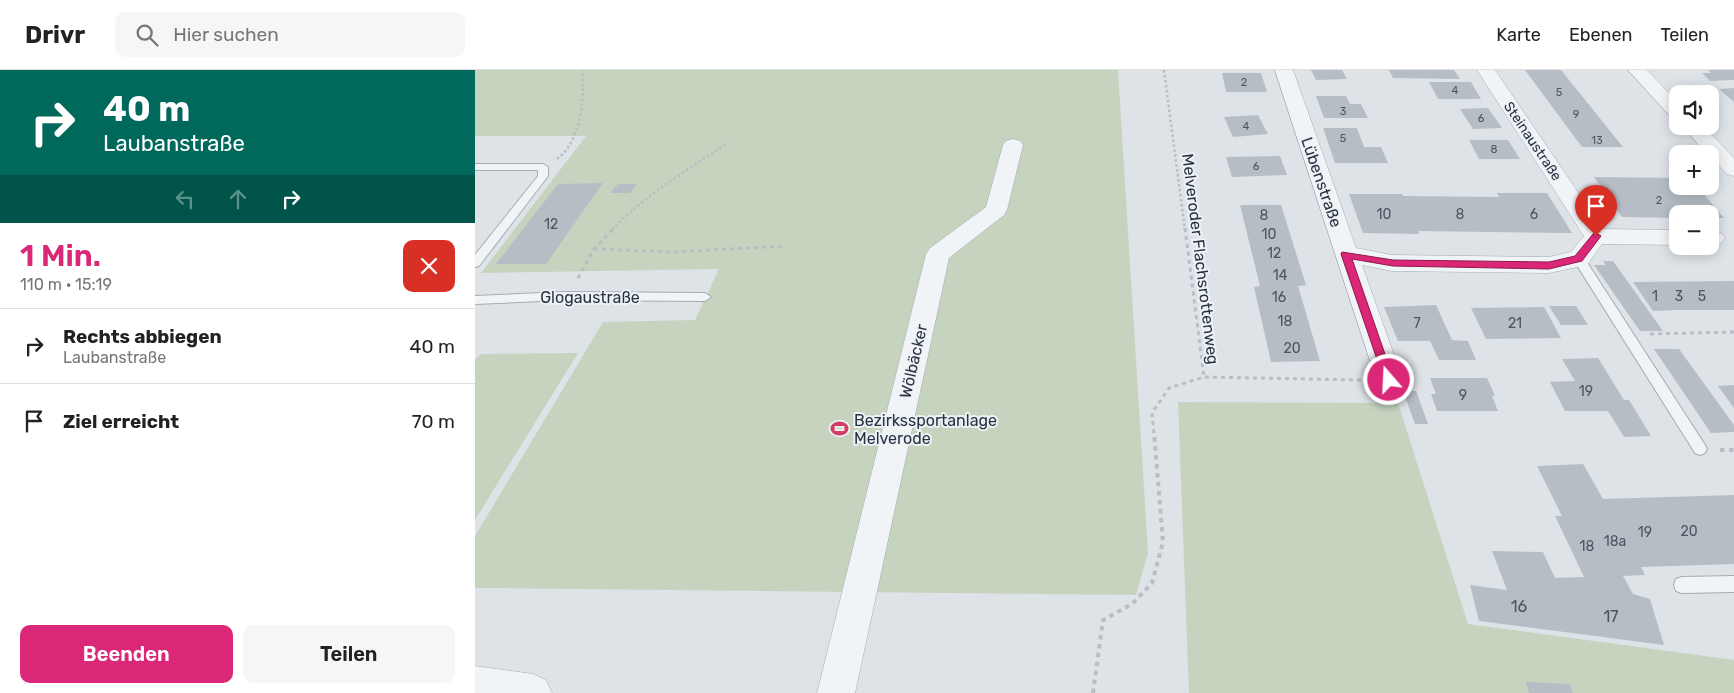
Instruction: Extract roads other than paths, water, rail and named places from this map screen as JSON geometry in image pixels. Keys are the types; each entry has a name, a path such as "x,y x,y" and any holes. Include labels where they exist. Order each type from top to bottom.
{"street":[{"name":"Lübenstraße","path":"1284,70 1389,380"},
{"name":"Steinaustraße","path":"1486,70 1596,236"},
{"path":"1637,70 1669,104"},
{"path":"1701,135 1734,170"},
{"name":"Wölbäcker","path":"836,693 938,254 996,210 1013,145"},
{"path":"1346,254 1393,263 1549,265 1579,259 1596,236 1669,238"},
{"path":"475,685 533,693"}],"lane":[{"path":"475,167 543,167 543,176 475,263"},
{"path":"1579,259 1700,449"},
{"name":"Glogaustraße","path":"475,300 564,296 705,296"},
{"path":"1682,585 1734,584"}],"place":[{"name":"Bezirkssportanlage Melverode","path":"840,429"}]}
